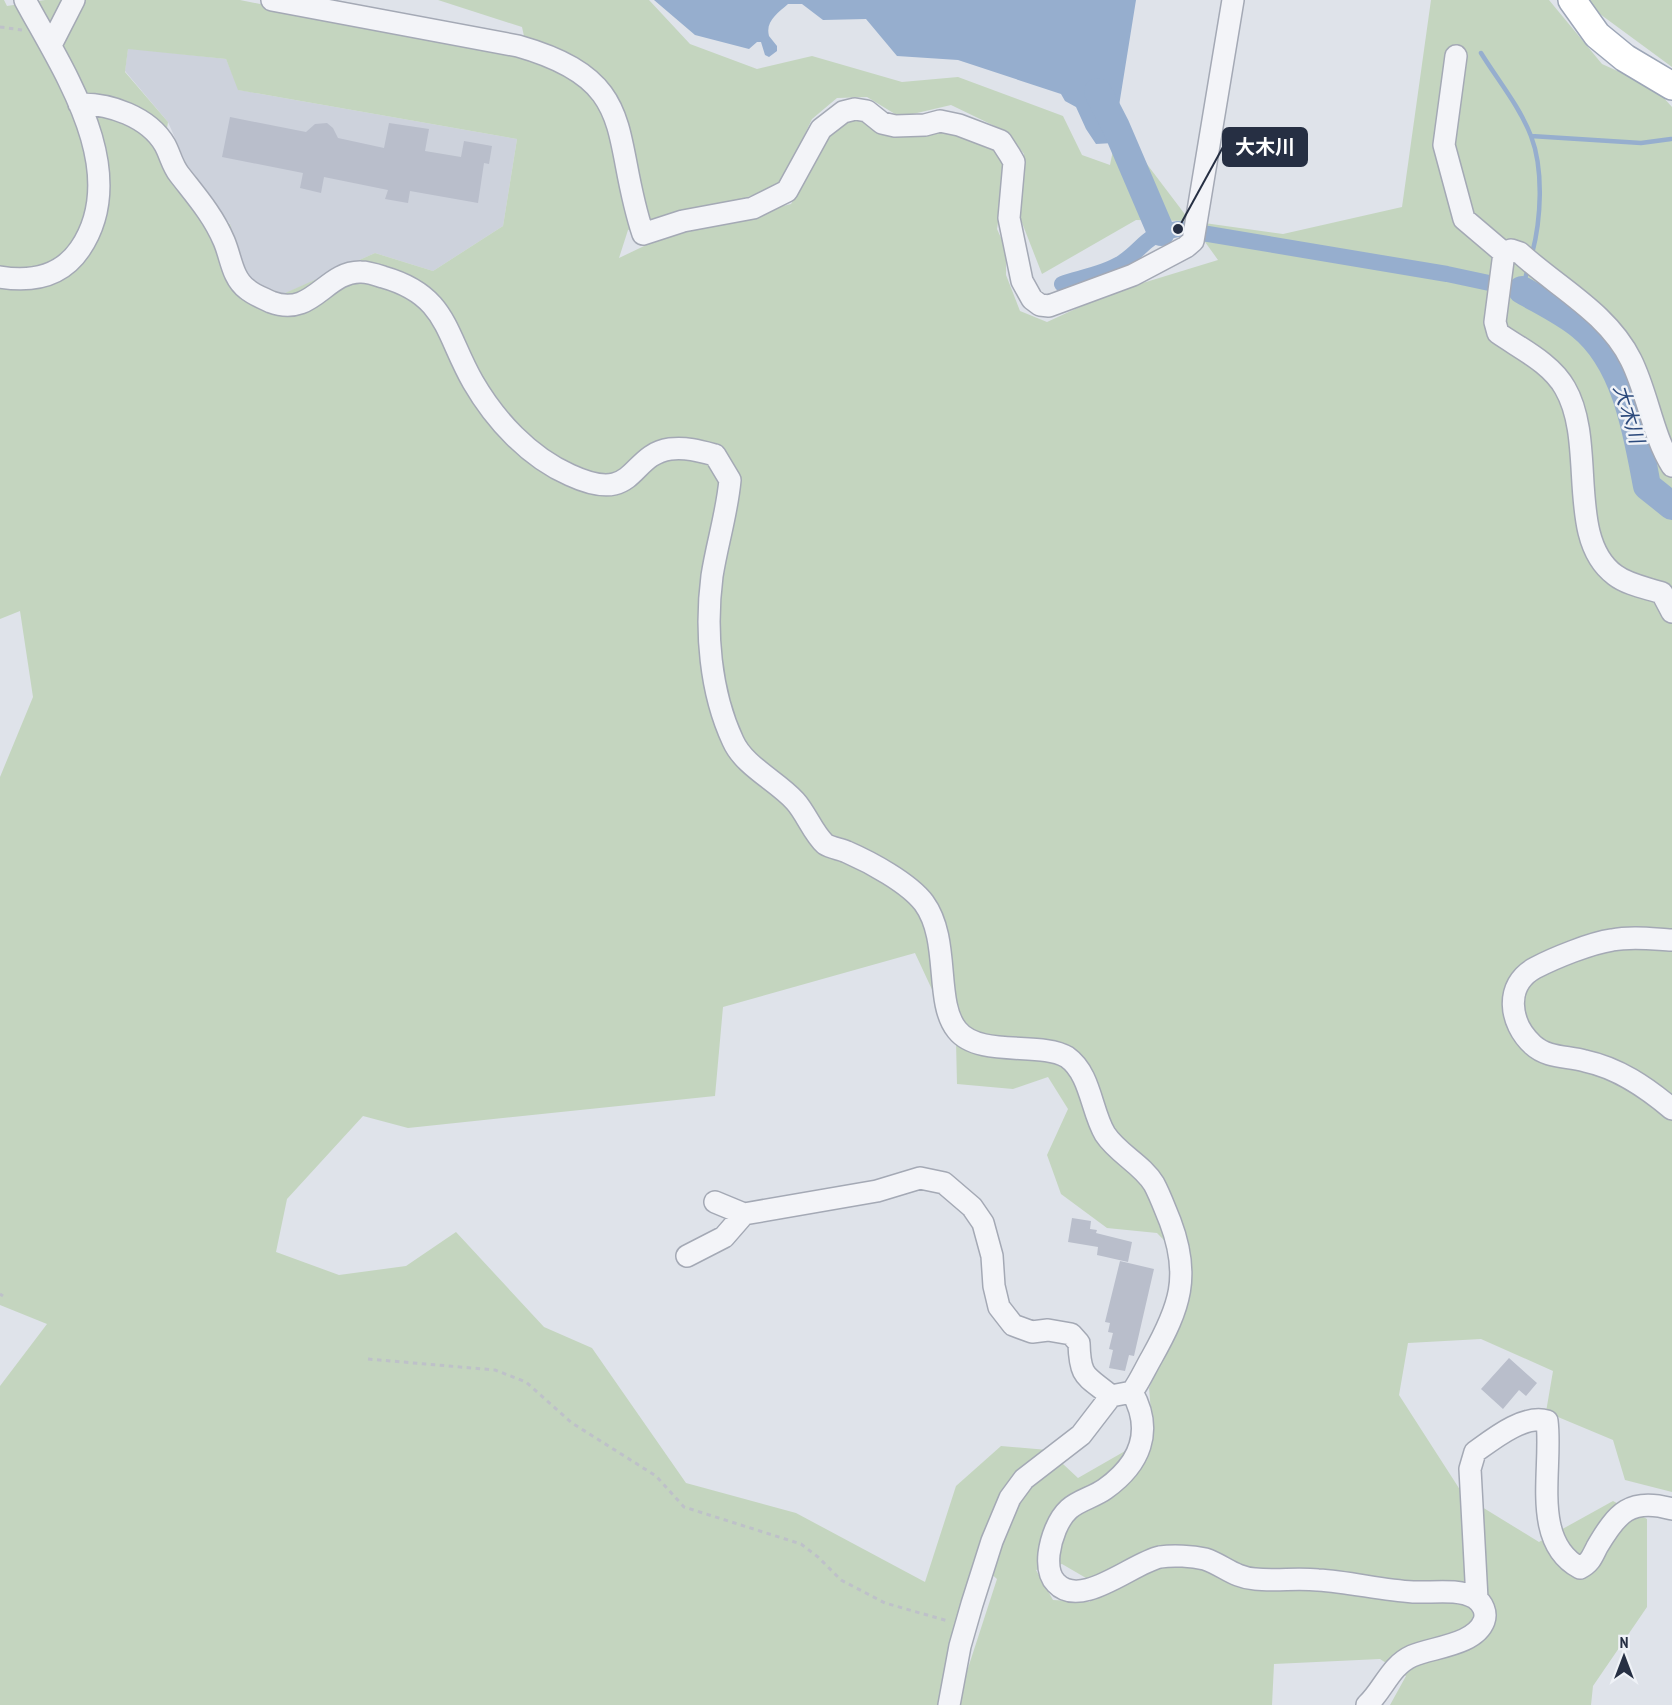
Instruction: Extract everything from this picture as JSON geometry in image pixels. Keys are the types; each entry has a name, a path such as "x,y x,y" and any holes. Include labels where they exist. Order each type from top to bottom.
{"main road":[{"path":"1572,0 1597,35 1625,58 1672,86"}],"street":[{"path":"0,277 20,280 39,278 56,272 74,258 90,231 97,209 97,159 79,104 51,45 25,0"},
{"path":"51,45 74,0"},
{"path":"272,0 518,46 550,56 575,69 593,82 607,99 617,119 643,234 683,221 753,208 787,191 820,129 843,112 855,109 867,111 882,123 895,126 925,125 940,121 981,133 1000,141 1014,162 1009,218 1022,281 1032,299 1040,306 1058,303 1133,275 1186,247 1194,231 1233,0"},
{"path":"1456,56 1444,145 1464,219 1509,257 1540,271 1612,329 1631,359 1649,403 1664,453 1672,466"},
{"path":"79,104 100,103 150,128 164,144 177,171 211,213 234,272 246,289 260,297 284,307 301,304 343,277 360,272 385,277 414,290 432,303 443,317 474,382 501,423 534,453 570,475 605,484 619,484 650,458 668,449 692,449 715,455 730,480 712,577 711,655 718,701 734,744 794,800 826,844 880,868 923,902 935,924 942,957 948,1012 958,1032 977,1042 1017,1050 1047,1050 1067,1057 1082,1073 1106,1134 1122,1154 1140,1168 1157,1191 1180,1247 1182,1280 1166,1334 1132,1392 1111,1396 1081,1435 1024,1479 1010,1498 992,1541 966,1625 949,1705"},
{"path":"1509,257 1495,322 1498,333 1543,364 1567,390 1583,453 1587,530 1605,566 1616,577 1662,593 1672,612"},
{"path":"1672,940 1611,940 1570,954 1534,968 1515,986 1512,1000 1514,1013 1521,1030 1533,1046 1553,1056 1585,1061 1611,1069 1646,1087 1672,1109"},
{"path":"715,1202 744,1214 877,1191 920,1178 944,1182 972,1207 983,1223 992,1256 994,1286 999,1307 1013,1325 1032,1332 1048,1330 1071,1334 1079,1343 1084,1377 1111,1396"},
{"path":"687,1256 724,1237 744,1214"},
{"path":"1132,1392 1141,1408 1143,1428 1139,1451 1124,1473 1104,1490 1070,1509 1055,1529 1048,1562 1051,1575 1057,1585 1068,1591 1081,1592 1097,1587 1141,1564 1160,1557 1183,1557 1205,1560 1234,1575 1254,1579 1322,1580 1411,1592 1462,1593 1477,1599 1484,1608 1485,1614 1485,1620 1478,1631 1402,1662 1394,1668 1367,1705"},
{"path":"1477,1599 1470,1469 1474,1452 1525,1422 1538,1418 1547,1421 1549,1528 1559,1550 1568,1562 1580,1568 1589,1564 1615,1517 1630,1508 1644,1505 1672,1509"}],"path":[{"path":"368,1359 495,1370 526,1382 572,1423 656,1476 684,1507 801,1544 819,1557 841,1580 885,1603 966,1625"}],"shaded area":[{"path":"128,48 226,59 239,90 517,139 503,226 433,271 375,253 284,294 247,280 230,224 188,168 168,122 125,71"}],"green space":[{"path":"0,0 4,0 7,6 45,0 240,0 529,59 522,27 438,0 649,0 690,44 757,69 812,56 902,82 958,77 1063,116 1082,155 1110,165 1118,126 1190,221 1283,234 1402,207 1431,0 1549,0 1602,64 1655,88 1672,107 1672,1492 1625,1480 1613,1440 1546,1412 1553,1371 1481,1339 1408,1343 1399,1395 1464,1496 1539,1542 1613,1501 1647,1519 1647,1607 1593,1686 1591,1705 1390,1705 1406,1676 1380,1659 1274,1664 1272,1705 956,1705 997,1579 980,1564 959,1608 947,1684 940,1705 0,1705 0,1386 47,1324 0,1305 0,777 33,697 20,611 0,619","holes":["128,49 226,59 238,90 517,139 503,226 433,271 375,253 283,294 247,280 230,224 202,217 162,158 168,122 125,72","867,97 900,117 951,105 1007,132 1024,154 1019,215 1042,274 1136,220 1190,221 1218,260 1110,293 1047,322 1020,311 1006,275 1006,249 997,229 1005,176 1002,156 979,140 941,131 905,135 881,134 862,118 847,120 828,134 820,155 791,204 665,236 619,258 628,230 781,185 812,119 837,98","915,953 956,1041 957,1084 1013,1089 1048,1077 1068,1109 1047,1155 1061,1194 1107,1228 1157,1233 1189,1266 1186,1310 1149,1388 1153,1435 1078,1478 1048,1450 1001,1446 956,1486 925,1582 796,1513 686,1483 592,1348 544,1327 456,1232 406,1266 339,1275 276,1252 287,1199 363,1116 408,1128 715,1096 723,1007","1062,1564 1086,1578 1090,1602 1053,1600 1036,1570"]},
{"path":"1586,0 1672,0 1672,67 1589,6"}],"water":[{"path":"654,0 1136,0 1113,143 1096,144 1076,107 1065,101 1061,94 958,60 897,56 866,19 823,20 802,4 788,4 773,18 769,26 769,36 777,46 777,51 769,57 765,55 761,42 757,42 749,49 695,35"}],"building":[{"path":"230,117 306,132 315,124 327,123 333,128 338,138 384,148 389,123 429,129 425,151 461,157 464,141 492,146 489,164 484,163 478,203 410,191 408,203 385,199 388,190 324,177 321,193 300,188 303,173 222,157"},
{"path":"1072,1218 1091,1221 1090,1229 1097,1230 1096,1233 1132,1242 1128,1262 1097,1255 1098,1247 1068,1242"},
{"path":"1120,1261 1154,1269 1134,1356 1129,1355 1125,1371 1109,1368 1113,1350 1109,1349 1113,1333 1108,1332 1110,1323 1105,1322"},
{"path":"1509,1358 1537,1383 1526,1396 1519,1390 1503,1409 1481,1389"}],"waterway":[{"path":"1481,53 1521,114 1535,149 1540,195 1532,254"},
{"name":"大木川","path":"1098,92 1116,127 1161,232"},
{"path":"1531,136 1641,143 1671,139"},
{"name":"大木川","path":"1062,284 1120,264 1151,238 1178,229 1447,274 1522,290"},
{"path":"1522,290 1528,268"},
{"name":"大木川","path":"1522,290 1560,311 1581,326 1609,359 1619,378 1634,422 1647,486 1672,506"}],"place":[{"name":"大木川","path":"1178,229"}]}
